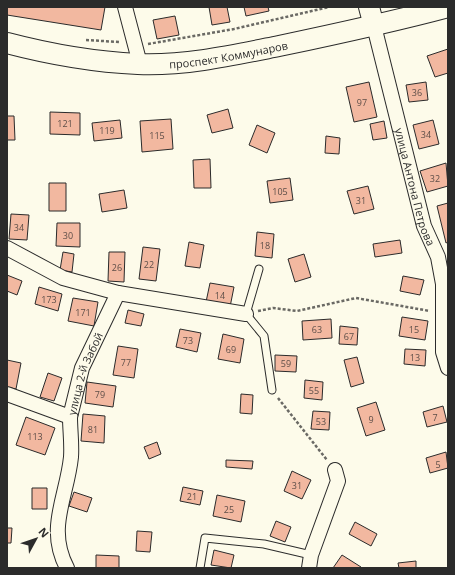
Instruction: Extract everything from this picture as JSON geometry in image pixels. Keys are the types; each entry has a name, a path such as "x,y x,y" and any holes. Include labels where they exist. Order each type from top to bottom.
{"street":[{"path":"125,7 140,64"},
{"name":"улица Антона Петрова","path":"369,7 424,226 438,257 444,284 443,352 448,368"},
{"name":"проспект Коммунаров","path":"7,43 32,50 140,64 180,62 250,52 374,26 448,7"},
{"path":"7,248 63,278 118,293 246,314"},
{"name":"улица 2-й Забой","path":"7,394 70,417 82,368 118,293"},
{"path":"67,568 61,556 57,519 70,457 70,417"},
{"path":"310,562 338,481 334,470"}],"lane":[{"path":"259,269 246,314 264,336 272,390"},
{"path":"200,568 205,538 264,544 310,562"}],"path":[{"path":"83,40 151,44 234,29 329,7"},
{"path":"246,314 273,308 296,311 356,298 444,314"},
{"path":"272,390 334,470"}],"building":[{"path":"7,7 105,7 101,30 7,15"},
{"path":"209,7 227,7 230,22 212,25"},
{"path":"244,7 268,7 269,11 246,16"},
{"path":"175,16 179,35 157,39 153,20"},
{"path":"448,49 448,73 435,77 427,56"},
{"path":"369,82 377,117 354,122 346,87"},
{"path":"426,82 428,100 409,102 406,85"},
{"path":"228,109 233,128 212,133 207,115"},
{"path":"50,112 80,113 80,135 50,134"},
{"path":"7,116 14,116 15,140 7,140"},
{"path":"171,119 173,149 142,152 140,121"},
{"path":"120,120 122,138 94,141 92,123"},
{"path":"433,120 439,144 419,149 413,125"},
{"path":"384,121 387,138 373,140 370,124"},
{"path":"257,125 275,133 267,153 249,145"},
{"path":"326,136 340,138 339,154 325,153"},
{"path":"210,159 211,188 194,188 193,160"},
{"path":"446,163 448,186 427,192 420,171"},
{"path":"290,178 293,200 270,203 267,181"},
{"path":"49,183 66,183 66,211 49,211"},
{"path":"368,186 374,209 354,214 347,191"},
{"path":"124,190 127,208 102,212 99,194"},
{"path":"448,203 448,242 446,243 437,206"},
{"path":"11,214 29,215 27,240 9,239"},
{"path":"57,223 80,223 80,247 56,246"},
{"path":"257,232 274,234 272,258 255,256"},
{"path":"400,240 402,253 375,257 373,244"},
{"path":"189,242 204,245 200,268 185,266"},
{"path":"143,247 160,249 156,281 139,279"},
{"path":"63,252 74,254 72,272 60,270"},
{"path":"109,252 125,252 124,282 108,281"},
{"path":"304,254 311,277 295,282 288,259"},
{"path":"7,275 22,281 17,295 7,291"},
{"path":"403,276 424,280 420,295 400,291"},
{"path":"210,283 234,287 230,307 206,302"},
{"path":"39,287 62,294 58,311 35,304"},
{"path":"73,298 98,302 94,326 68,321"},
{"path":"128,310 144,314 141,326 125,323"},
{"path":"402,317 428,321 425,340 399,336"},
{"path":"331,319 332,338 303,340 302,321"},
{"path":"340,326 358,328 357,345 339,344"},
{"path":"180,329 201,333 197,352 176,347"},
{"path":"223,334 244,339 240,363 218,359"},
{"path":"118,346 138,349 134,378 113,375"},
{"path":"405,349 426,350 425,366 404,364"},
{"path":"275,355 297,356 296,372 275,371"},
{"path":"357,357 364,383 351,387 344,360"},
{"path":"7,360 21,363 16,389 7,387"},
{"path":"48,373 62,378 54,401 40,397"},
{"path":"305,380 323,382 322,400 304,398"},
{"path":"87,382 116,386 113,407 85,403"},
{"path":"241,394 253,395 252,414 240,413"},
{"path":"376,402 385,430 366,436 357,408"},
{"path":"443,406 447,422 427,427 423,412"},
{"path":"313,411 330,412 329,430 311,429"},
{"path":"83,414 105,416 104,443 81,441"},
{"path":"26,417 55,428 45,455 16,445"},
{"path":"157,442 161,454 149,459 144,447"},
{"path":"446,452 448,468 430,473 426,458"},
{"path":"226,460 253,461 252,469 226,467"},
{"path":"292,471 311,480 302,499 284,491"},
{"path":"183,487 203,491 200,505 180,501"},
{"path":"32,488 47,488 47,509 32,509"},
{"path":"74,492 92,498 87,512 69,506"},
{"path":"217,495 245,501 241,522 213,516"},
{"path":"276,521 291,527 285,542 270,536"},
{"path":"355,522 377,534 371,546 349,534"},
{"path":"7,528 12,528 11,543 7,543"},
{"path":"137,531 152,532 150,552 136,551"},
{"path":"214,550 234,555 231,568 211,565"},
{"path":"96,555 119,556 119,568 96,568"},
{"path":"342,555 361,567 361,568 333,568"},
{"path":"416,561 416,568 399,568 398,563"}]}
